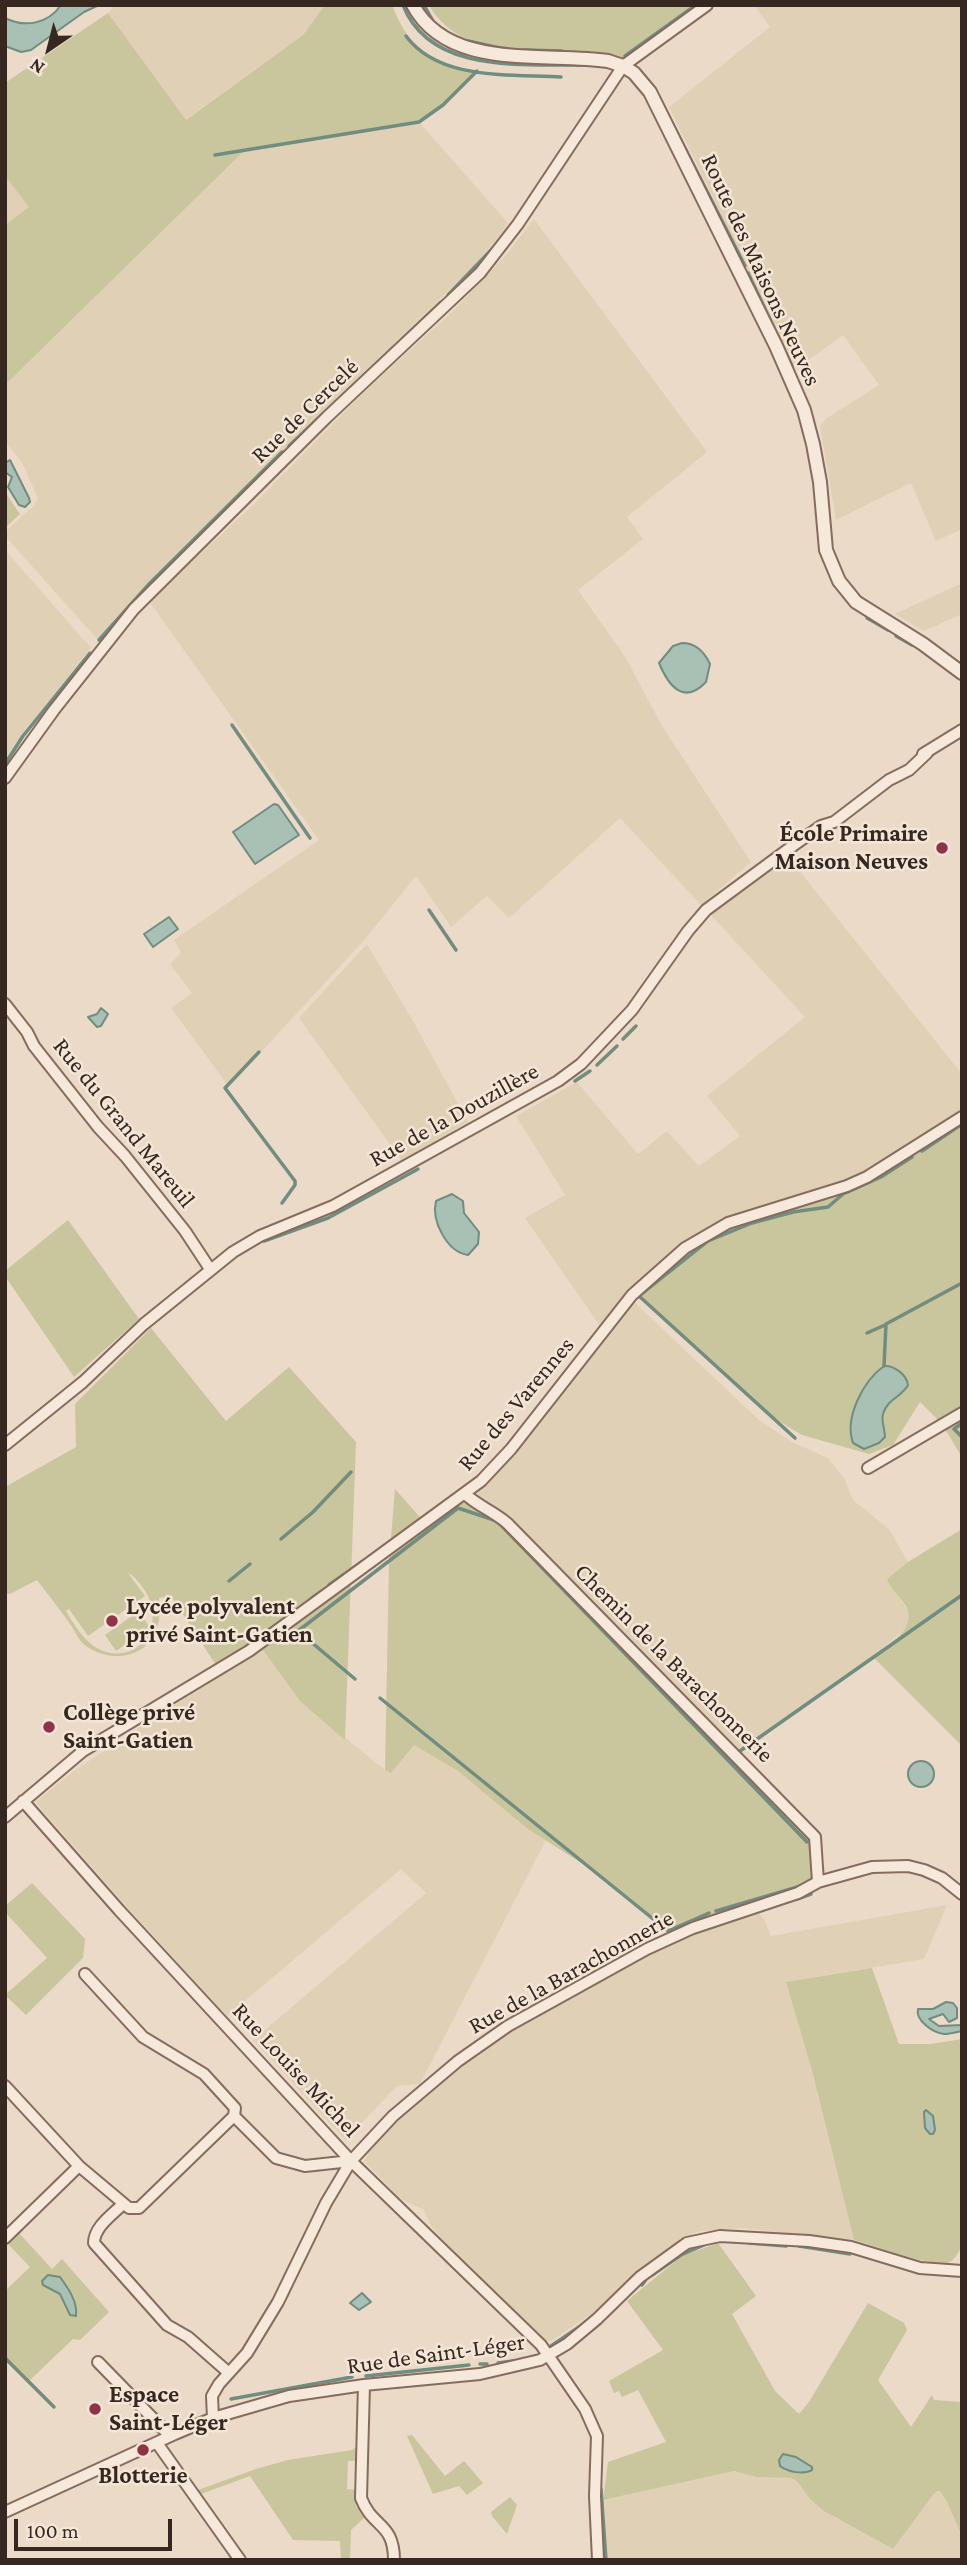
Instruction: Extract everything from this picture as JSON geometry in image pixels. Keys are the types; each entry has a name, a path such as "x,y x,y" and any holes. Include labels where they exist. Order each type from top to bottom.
{"street":[{"path":"412,5 419,18 431,30 465,48 496,53 593,59 623,66 707,5"},
{"name":"Route des Maisons Neuves","path":"623,66 640,79 664,117 796,390 818,465 826,550 834,572 856,602 923,644 962,673"},
{"name":"Rue de Cercelé","path":"5,778 54,710 134,609 327,417 480,273 518,224 623,66"},
{"name":"Rue de la Douzillère","path":"5,1446 83,1382 123,1343 210,1269 260,1236 333,1206 558,1081 599,1047 632,1010 706,910 774,859 821,826 834,822 962,730"},
{"name":"Rue du Grand Mareuil","path":"5,1004 27,1032 34,1046 98,1127 185,1231 210,1269"},
{"name":"Rue des Varennes","path":"5,1817 83,1751 249,1651 481,1481 510,1449 632,1295 685,1248 728,1223 867,1177 962,1117"},
{"path":"868,1468 962,1413"},
{"name":"Chemin de la Barachonnerie","path":"465,1494 477,1505 494,1512 507,1522 815,1837 818,1882"},
{"name":"Rue Louise Michel","path":"23,1801 128,1920 352,2161 541,2345 585,2409 597,2436 595,2496 598,2560"},
{"name":"Rue de la Barachonnerie","path":"214,2418 212,2396 247,2353 278,2302 326,2203 352,2161 393,2116 458,2061 508,2026 647,1949 692,1928 798,1893 818,1882 872,1867 908,1866 942,1878 962,1894"},
{"path":"5,2086 79,2166 129,2208 139,2208 234,2116 235,2108 204,2074 143,2037 85,1974"},
{"path":"234,2116 276,2158 305,2166 352,2161"},
{"path":"5,2238 79,2166"},
{"path":"122,2204 98,2229 94,2235 94,2243 167,2325 187,2337 229,2373"},
{"name":"Rue de Saint-Léger","path":"5,2512 214,2418 289,2396 365,2385 480,2374 549,2356 597,2319 640,2277 687,2243 720,2236 809,2241 851,2247 944,2272 962,2271"},
{"path":"98,2362 170,2436"},
{"path":"365,2385 361,2498 366,2512 391,2537 394,2560"},
{"path":"157,2443 240,2560"}],"shaded area":[{"path":"61,5 99,5 84,12 31,50 21,52 5,46 5,18 20,23 36,22 50,16"},
{"path":"115,5 325,5 303,35 185,120 108,13"},
{"path":"325,5 392,5 406,33 424,52 447,64 477,71 443,105 419,122 254,148 242,153 5,385 5,225 29,207 5,176 5,83 108,13 186,120 303,35"},
{"path":"429,5 707,5 630,61 605,56 492,47 467,39 446,26"},
{"path":"754,5 962,5 962,529 936,541 911,483 836,520 820,426 827,418 879,385 843,335 796,369 669,107 770,27"},
{"path":"419,122 508,223 475,265 170,560 98,640 5,536 5,532 38,498 22,463 5,441 5,385 242,153 254,148"},
{"path":"5,176 29,207 5,225"},
{"path":"534,219 707,452 627,517 643,539 578,590 626,658 662,726 751,862 701,905 620,818 509,918 487,896 451,927 416,876 365,939 229,1087 171,1008 192,993 170,964 181,953 174,940 319,840 149,601 251,507 365,391 451,313 507,254"},
{"path":"10,460 29,498 30,502 25,507 19,505 8,487 12,477 5,472 5,463"},
{"path":"5,492 20,514 5,528"},
{"path":"5,550 91,648 5,759"},
{"path":"962,583 962,614 924,631 895,614"},
{"path":"682,643 699,649 710,664 706,682 691,692 684,692 672,686 659,663 673,646"},
{"path":"274,804 278,805 299,835 255,864 233,832"},
{"path":"786,854 962,1074 962,1109 885,1161 845,1183 705,1230 670,1252 628,1291 600,1326 525,1218 565,1195 516,1116 577,1082 638,1154 667,1131 699,1166 740,1136 707,1096 805,1017 710,914"},
{"path":"169,917 178,929 153,947 144,934"},
{"path":"367,944 412,1019 468,1122 402,1161 299,1018"},
{"path":"101,1008 108,1014 101,1026 97,1027 88,1017 97,1014"},
{"path":"962,1117 962,1457 942,1424 920,1402 893,1445 869,1454 802,1435 772,1417 639,1296 647,1286 714,1230 847,1186"},
{"path":"452,1194 463,1201 464,1213 479,1232 478,1244 468,1255 453,1248 438,1226 436,1201"},
{"path":"68,1220 139,1319 74,1377 5,1276 5,1271"},
{"path":"633,1301 759,1420 792,1442 828,1458 844,1478 853,1500 889,1529 908,1562 887,1579 910,1614 904,1630 864,1664 736,1751 477,1505 478,1492 526,1437"},
{"path":"151,1328 226,1421 289,1367 356,1442 345,1740 300,1701 263,1650 239,1651 216,1665 171,1596 159,1598 158,1625 148,1643 136,1652 114,1656 100,1653 84,1644 37,1580 10,1594 5,1593 5,1487 76,1447 75,1404","holes":["128,1573 136,1579 151,1602 151,1629 135,1648 124,1653 111,1653 88,1641 66,1611 69,1609 88,1636 145,1596"]},
{"path":"884,1366 899,1371 908,1385 885,1409 882,1420 885,1437 879,1443 864,1449 853,1443 853,1412 869,1381"},
{"path":"395,1489 425,1523 454,1502 477,1505 494,1512 814,1839 811,1879 798,1893 674,1936 600,1875 528,1829 458,1771 414,1745 391,1773 385,1770 389,1562"},
{"path":"962,1529 962,1746 873,1657 900,1636 908,1622 906,1606 887,1579 908,1562"},
{"path":"139,1611 150,1628 116,1651 105,1635"},
{"path":"263,1650 300,1701 385,1770 391,1772 414,1745 458,1771 546,1840 420,2084 397,2086 345,2140 253,2040 426,1893 401,1869 227,2016 35,1802 78,1768"},
{"path":"921,1761 930,1765 934,1774 930,1783 921,1787 912,1783 908,1774 912,1765"},
{"path":"32,1883 85,1939 83,1958 26,2015 5,1995 47,1958 5,1912 5,1906"},
{"path":"947,1905 924,1959 786,1982 813,2074 854,2240 741,2228 701,2231 681,2238 595,2311 551,2341 545,2340 449,2247 431,2226 424,2210 401,2199 364,2161 371,2149 406,2111 453,2069 525,2020 652,1950 754,1908 764,1919 771,1936"},
{"path":"872,1968 899,2044 931,2044 962,2039 962,2247 954,2259 947,2263 916,2259 854,2240 813,2074 786,1982"},
{"path":"946,2002 953,2003 957,2008 957,2018 949,2022 943,2014 929,2019 939,2026 962,2025 962,2031 940,2033 930,2029 919,2017 918,2009 933,2009"},
{"path":"926,2110 933,2116 933,2134 925,2128"},
{"path":"19,2233 52,2269 62,2259 109,2312 80,2340 73,2339 29,2381 5,2358 5,2291 30,2267 8,2244"},
{"path":"718,2243 756,2296 732,2314 775,2391 799,2414 809,2402 868,2303 904,2323 907,2330 878,2380 911,2427 932,2395 934,2400 962,2402 962,2536 940,2491 936,2491 893,2549 824,2511 810,2499 797,2481 791,2478 756,2477 734,2471 603,2500 608,2462 666,2442 638,2390 622,2397 619,2391 614,2393 609,2381 663,2350 627,2301 682,2256"},
{"path":"48,2275 60,2277 74,2300 76,2316 70,2315 60,2294 43,2285 42,2281"},
{"path":"362,2293 371,2302 359,2310 350,2303"},
{"path":"412,2435 445,2476 464,2461 483,2483 467,2495 459,2486 433,2494 407,2436"},
{"path":"356,2447 357,2461 348,2461 347,2489 356,2490 356,2506 364,2518 351,2530 350,2560 341,2560 340,2541 293,2540 250,2476 201,2494 198,2490 288,2460 352,2450"},
{"path":"783,2454 796,2457 812,2467 812,2470 800,2473 783,2468 779,2460"},
{"path":"734,2471 756,2477 797,2480 835,2518 893,2549 936,2491 940,2491 962,2536 962,2560 607,2560 603,2500"},
{"path":"510,2497 517,2505 507,2534 491,2512"}],"waterway":[{"path":"403,5 416,27 434,43 456,54 480,61 506,64 582,65"},
{"path":"424,5 434,23"},
{"path":"625,56 696,5"},
{"path":"406,36 420,51 456,68 499,75 561,77"},
{"path":"468,41 504,49"},
{"path":"524,50 562,51"},
{"path":"215,155 419,122 443,105 477,71"},
{"path":"662,103 745,266"},
{"path":"448,295 495,246"},
{"path":"748,273 792,366"},
{"path":"289,446 441,302"},
{"path":"99,640 150,583 282,452"},
{"path":"867,618 888,630"},
{"path":"896,636 912,645"},
{"path":"5,764 23,736 90,653"},
{"path":"232,725 310,838"},
{"path":"429,910 456,950"},
{"path":"623,1039 636,1026"},
{"path":"597,1065 617,1046"},
{"path":"259,1052 225,1088 295,1181 282,1203"},
{"path":"575,1081 590,1071"},
{"path":"922,1151 962,1124"},
{"path":"795,1438 639,1296 708,1241 752,1223 793,1212 828,1207 843,1194 881,1177 912,1157"},
{"path":"264,1241 328,1218 418,1169"},
{"path":"884,1366 886,1324 962,1283"},
{"path":"867,1333 885,1325"},
{"path":"962,1423 954,1429 962,1437"},
{"path":"281,1539 313,1512 351,1472"},
{"path":"355,1679 298,1631 458,1508 497,1521 807,1842"},
{"path":"329,1585 363,1561"},
{"path":"229,1581 250,1564"},
{"path":"312,1598 322,1591"},
{"path":"740,1751 962,1595"},
{"path":"380,1698 668,1931 709,1913"},
{"path":"716,1911 801,1886"},
{"path":"797,1899 811,1894"},
{"path":"749,2243 786,2246"},
{"path":"652,2275 681,2255 704,2245"},
{"path":"799,2246 850,2254"},
{"path":"642,2285 645,2281"},
{"path":"551,2346 579,2327"},
{"path":"5,2358 54,2407"},
{"path":"498,2363 513,2361"},
{"path":"480,2364 487,2364"},
{"path":"366,2376 469,2365"},
{"path":"231,2399 352,2377"},
{"path":"601,2489 606,2560"}],"place":[{"name":"École Primaire Maison Neuves","path":"942,848"},
{"name":"Lycée polyvalent privé Saint-Gatien","path":"112,1621"},
{"name":"Collège privé Saint-Gatien","path":"49,1727"},
{"name":"Espace Saint-Léger","path":"95,2409"},
{"name":"Blotterie","path":"143,2450"}]}
